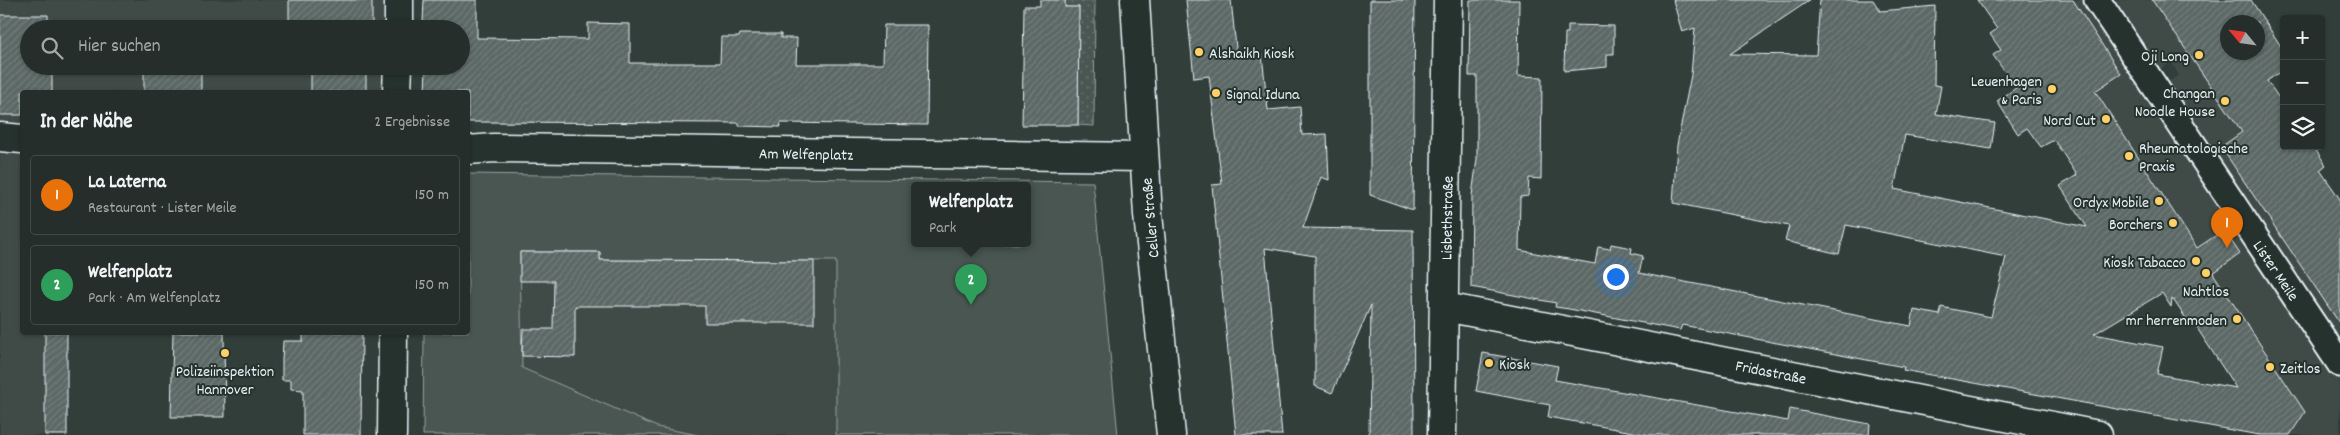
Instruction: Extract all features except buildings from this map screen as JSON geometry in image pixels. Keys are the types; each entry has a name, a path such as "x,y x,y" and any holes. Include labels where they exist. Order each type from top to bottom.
{"street":[{"path":"399,0 399,20"},
{"name":"Celler Straße","path":"1135,0 1144,157 1171,435"},
{"name":"Lisbethstraße","path":"1442,435 1448,0"},
{"name":"Lister Meile","path":"2097,0 2340,364"},
{"path":"397,90 398,75"},
{"path":"0,137 20,139"},
{"name":"Am Welfenplatz","path":"470,150 494,148 1144,157"},
{"name":"Fridastraße","path":"1444,307 2098,435"},
{"path":"392,335 392,435"}],"shaded area":[{"path":"0,0 399,0 399,20 20,20 20,75 398,75 397,90 20,90 20,335 67,335 67,435 0,435"},
{"path":"1065,0 1095,0 1094,126 1078,125 1079,7 1065,7"},
{"path":"2073,0 2152,0 2242,132 2221,148 2340,324 2340,435 2290,435 2305,412 2065,46","holes":["2105,50 2121,74 2107,83","2171,62 2179,75 2165,84 2157,71","2224,230 2240,254 2226,264 2209,240"]},
{"path":"470,174 1093,182 1118,435 836,435 836,261 600,260 600,252 520,252 522,368 657,427 698,435 423,435 424,335 470,335"},
{"path":"520,252 600,252 758,261 837,261 836,435 698,435 657,427 522,368"}],"place":[{"name":"Alshaikh Kiosk","path":"1199,52"},
{"name":"Oji Long","path":"2199,55"},
{"name":"Leuenhagen & Paris","path":"2052,89"},
{"name":"Signal Iduna","path":"1216,93"},
{"name":"Changan Noodle House","path":"2225,101"},
{"name":"Nord Cut","path":"2106,119"},
{"name":"Rheumatologische Praxis","path":"2129,156"},
{"name":"Ordyx Mobile","path":"2159,201"},
{"name":"Borchers","path":"2173,223"},
{"name":"La Laterna","path":"2227,248"},
{"name":"Kiosk Tabacco","path":"2196,261"},
{"name":"Nahtlos","path":"2206,273"},
{"name":"Welfenplatz","path":"971,305"},
{"name":"mr herrenmoden","path":"2237,319"},
{"name":"Polizeiinspektion Hannover","path":"225,353"},
{"name":"Kiosk","path":"1489,363"},
{"name":"Zeitlos","path":"2270,367"}]}
